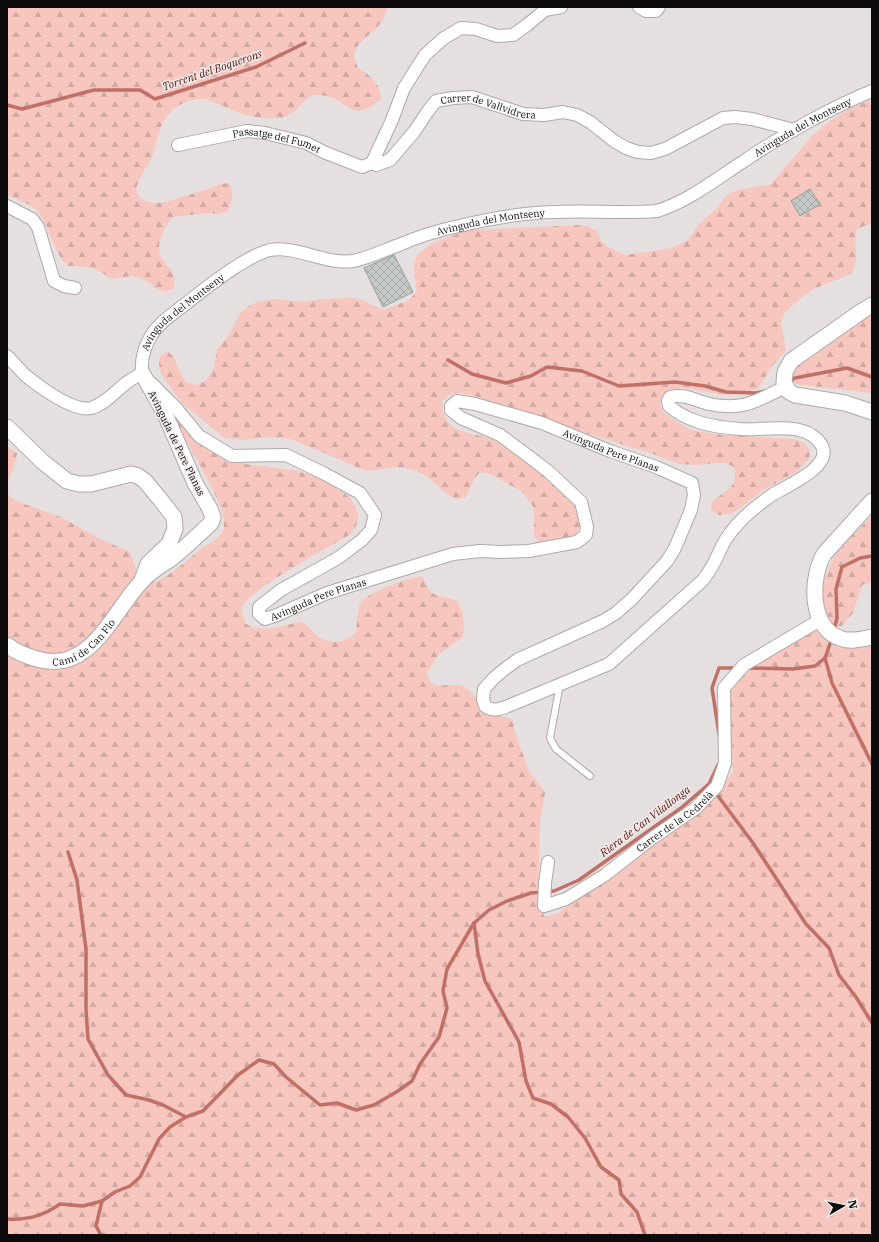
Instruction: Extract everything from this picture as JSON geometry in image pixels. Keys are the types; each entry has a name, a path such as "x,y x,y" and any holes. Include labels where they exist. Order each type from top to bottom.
{"street":[{"path":"372,163 392,120 404,88 425,55 444,38 461,28 476,29 497,36 513,34 545,10 561,7"},
{"path":"639,7 646,11 656,11 659,7"},
{"name":"Avinguda del Montseny","path":"142,373 141,361 146,346 151,335 162,323 209,285 257,255 270,250 282,250 342,262 354,261 366,258 405,242 457,226 501,218 537,213 657,211 687,198 765,146 851,99 872,91"},
{"name":"Carrer de Vallvidrera","path":"372,163 376,165 390,160 414,132 436,101 453,98 472,97 523,114 544,115 563,112 577,115 590,122 614,141 626,148 638,152 651,153 665,149 723,118 734,117 752,119 794,130"},
{"name":"Passatge del Fumet","path":"178,145 247,131 273,134 306,143 326,154 362,167 372,163"},
{"path":"7,206 32,219 38,227 54,281 64,286 75,288"},
{"path":"872,305 791,362 785,372 784,382 785,386 791,393 800,396 845,403 872,412"},
{"path":"7,356 27,376 54,396 75,407 81,408 91,408 102,402 129,380 142,373"},
{"name":"Avinguda de Pere Planas","path":"142,373 165,414 195,483 213,517 211,523 189,544 142,581"},
{"name":"Avinguda Pere Planas","path":"142,373 176,408 199,436 232,456 286,456 326,474 360,493 375,515 371,530 362,540 338,558 281,590 259,607 259,614 265,619 327,593 453,554 480,551 529,551 577,542 586,535 587,527 582,502 549,472 516,446 500,435 461,418 451,410 451,406 457,401 475,404 542,423 610,452 656,467 692,483 694,495 691,510 675,548 667,561 632,599 616,613 517,660 494,678 484,689 483,699 484,706 492,710 499,709 609,664 702,581 714,565 726,539 747,516 772,495 805,476 822,460 824,453 823,448 816,437 812,434 786,428 741,429 699,423 682,416 669,406 668,401 670,397 682,396 726,407 740,406 758,401 785,386"},
{"path":"7,427 43,462 67,481 79,484 91,484 131,474 138,476 145,482 174,517 175,529 169,544 148,564 142,581"},
{"path":"872,501 824,554 820,561 816,579 816,596 820,620 829,632 842,640 851,641 872,638"},
{"name":"Camí de Can Flo","path":"7,645 13,650 47,662 62,662 73,658 85,651 99,637 142,581"},
{"name":"Carrer de la Cedrelà","path":"548,862 544,883 544,906 566,899 605,875 651,839 696,808 717,786 725,764 724,688 744,665 820,620"}],"lane":[{"path":"560,684 550,738 556,749 590,776"}],"green space":[{"path":"7,7 388,7 380,24 357,47 354,58 358,67 374,81 378,87 381,99 370,107 355,110 348,108 329,96 313,96 304,101 292,113 279,118 261,118 243,114 206,99 186,102 177,107 170,113 161,126 151,160 136,189 140,198 148,202 166,202 211,188 219,184 229,183 232,190 230,207 228,211 218,214 207,213 173,217 167,225 160,240 159,250 162,259 174,276 174,288 166,292 157,289 149,282 131,276 112,279 91,268 68,266 57,252 39,212 30,205 7,195"},
{"path":"872,100 872,224 856,230 856,262 851,274 807,293 784,313 781,322 786,350 774,364 758,388 749,392 730,395 682,388 672,389 663,394 660,403 663,412 687,428 696,431 723,435 795,439 804,443 810,450 809,459 796,472 762,491 738,510 730,514 719,515 711,510 712,502 733,484 735,474 734,467 726,463 697,465 679,464 653,454 475,396 459,393 446,397 442,402 442,405 443,412 449,424 505,446 540,472 578,507 581,521 579,529 574,536 570,539 555,543 540,544 534,536 533,507 528,499 521,491 488,473 479,473 465,498 456,499 447,494 426,476 405,468 395,467 366,471 291,439 271,437 243,440 224,438 181,402 161,374 159,365 160,356 167,351 174,357 186,382 196,385 204,382 214,367 217,350 229,335 241,312 257,302 276,299 303,302 321,299 351,298 360,299 384,310 409,300 417,291 414,264 417,255 432,243 468,230 581,225 590,227 598,232 601,241 608,247 625,255 672,248 688,240 698,225 718,207 723,199 730,193 738,190 771,184 813,135 820,129 848,109"},
{"path":"872,313 872,393 802,385 793,382 788,374 790,366"},
{"path":"177,421 196,442 229,460 246,464 293,470 320,479 344,493 351,499 359,515 356,526 351,534 275,579 260,589 249,599 243,606 242,611 246,624 253,627 266,629 301,622 308,626 320,638 331,642 341,641 356,633 358,611 363,600 388,586 422,576 432,593 458,601 463,619 463,637 438,655 427,673 430,681 437,685 459,685 467,689 473,694 487,715 505,717 513,720 514,729 529,771 545,792 540,823 538,903 545,917 558,913 631,861 721,789 733,771 729,689 745,669 813,628 838,648 872,642 872,1235 7,1235 7,488 9,496 16,501 61,517 98,538 130,552 137,573 156,582 174,571 198,551 217,538 222,532 224,523 215,495 181,432"},
{"path":"7,447 17,453 7,487"},
{"path":"872,516 872,582 862,585 853,613 842,626 832,626 823,613 822,586 836,551"}],"building":[{"path":"810,189 820,204 800,216 791,201"},
{"path":"394,255 413,292 383,307 364,268"}],"waterway":[{"name":"Torrent del Boquerons","path":"7,105 22,109 94,90 140,90 155,99 256,67 305,43"},
{"path":"448,360 472,374 506,383 531,376 547,367 582,371 619,386 675,382 705,386 726,392 756,393 766,391"},
{"path":"790,381 795,378 847,368 872,377"},
{"name":"Riera de Can Vilallonga","path":"834,630 837,618 836,589 842,567 860,558 872,556"},
{"name":"Riera de Can Vilallonga","path":"747,668 793,669 815,666 825,658 832,638"},
{"path":"825,658 832,683 872,764"},
{"name":"Riera de Can Vilallonga","path":"719,734 712,688 719,668 737,668"},
{"path":"7,1219 29,1218 48,1212 60,1204 83,1206 102,1201 115,1192 130,1186 140,1177 159,1139 170,1127 186,1117 203,1111 238,1075 259,1060 274,1064 286,1077 320,1105 337,1103 356,1110 374,1105 398,1091 412,1081 420,1064 439,1037 447,1008 443,991 447,969 474,923 489,910 507,901 531,893 554,891 579,880 681,808 709,784 718,765"},
{"path":"715,792 753,843 806,924 829,948 839,975 856,997 872,1023"},
{"path":"68,852 77,880 86,949 86,1009 88,1039 108,1075 126,1095 163,1105 186,1117"},
{"path":"474,923 478,954 485,981 519,1042 526,1081 533,1098 551,1104 568,1117 585,1138 601,1167 619,1180 621,1194 637,1212 645,1235"},
{"path":"101,1235 96,1226 102,1201"}]}
